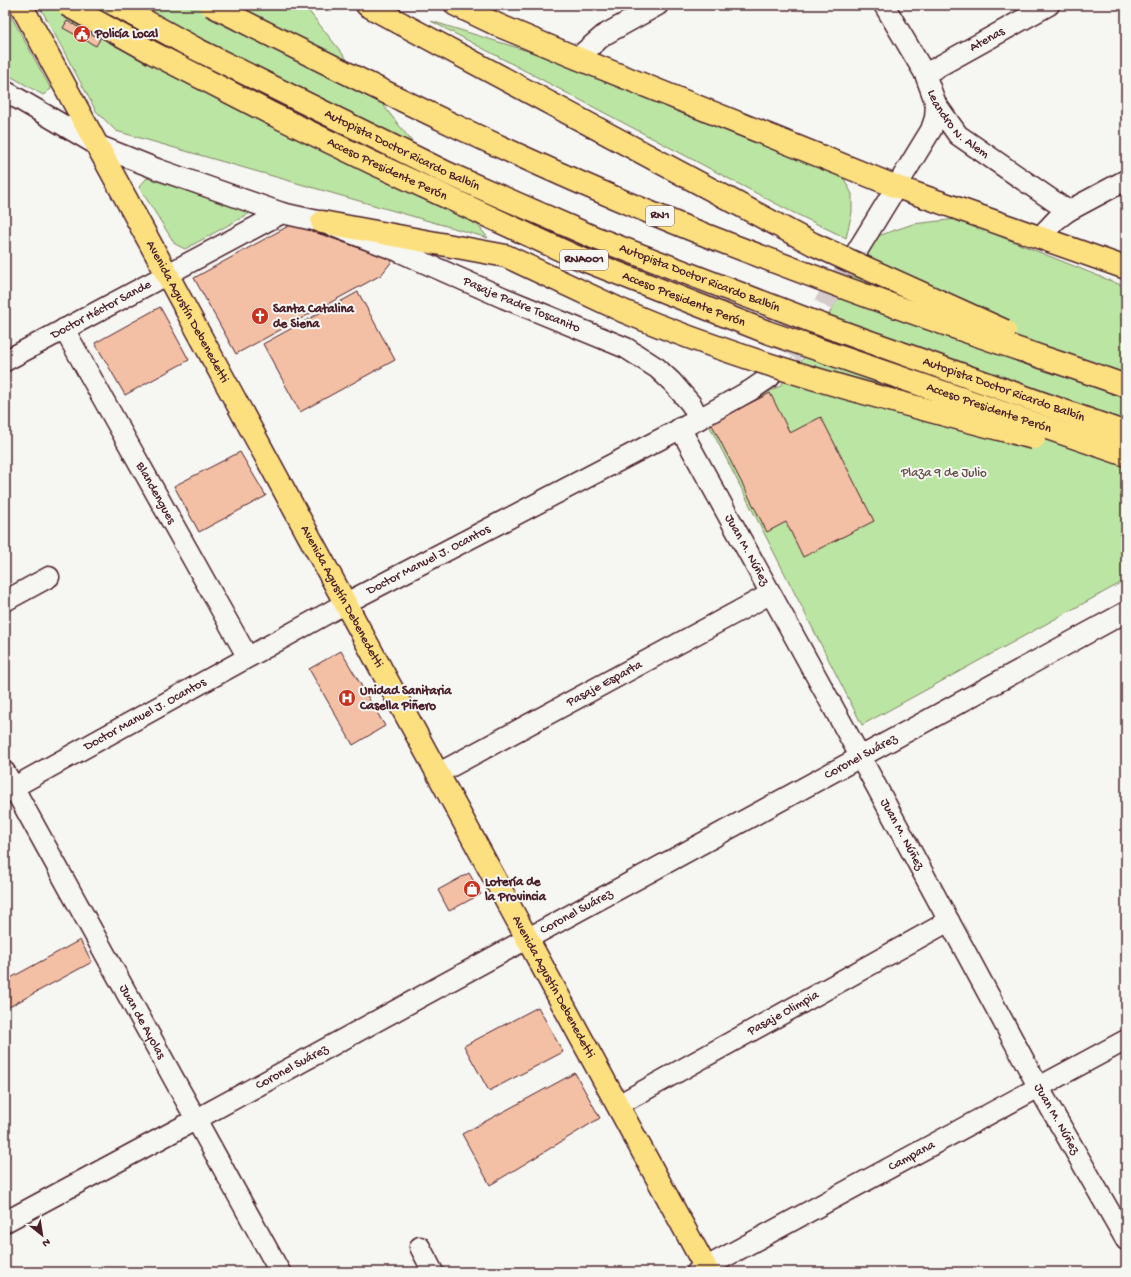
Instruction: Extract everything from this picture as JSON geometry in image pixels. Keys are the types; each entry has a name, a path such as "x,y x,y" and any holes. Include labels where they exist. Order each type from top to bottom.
{"main road":[{"name":"Avenida Agustín Debenedetti","path":"21,5 618,1105 703,1271"},
{"name":"Acceso Presidente Perón","path":"67,5 153,53 270,113 373,163 574,256 768,332 1126,455"},
{"name":"Autopista Doctor Ricardo Balbín","path":"116,5 196,49 447,173 593,237 814,322 1126,433"},
{"name":"RN1","path":"211,5 468,132 707,236 977,335 1120,384"},
{"path":"367,5 813,244 1120,384"},
{"path":"456,5 500,26 577,58 897,186 1126,268"},
{"path":"322,222 506,256 623,311 683,336 745,358 857,392 1126,462"}],"street":[{"path":"577,58 604,35 658,5"},
{"name":"Leandro N. Alem","path":"884,5 925,74 936,104 958,134 1068,211"},
{"name":"Atenas","path":"925,74 1049,5"},
{"name":"Pasaje Padre Toscanito","path":"5,91 97,145 157,169 282,213 322,222 398,251 626,348 657,368 672,382 691,404 699,419"},
{"path":"857,251 931,130 936,118 936,104"},
{"path":"1040,237 1056,220 1068,211 1126,180"},
{"name":"Doctor Héctor Sande","path":"5,361 167,276 282,213"},
{"name":"Blandengues","path":"64,329 247,656"},
{"name":"Doctor Manuel J. Ocantos","path":"8,784 346,603 699,419 751,390 770,377"},
{"name":"Juan M. Núñez","path":"680,428 861,758 1039,1088 1126,1240"},
{"path":"5,601 48,578"},
{"name":"Pasaje Esparta","path":"439,773 770,594"},
{"name":"Coronel Suárez","path":"5,1222 861,758 1126,612"},
{"name":"Juan de Ayolas","path":"8,784 280,1272"},
{"name":"Pasaje Olimpia","path":"618,1105 949,921"},
{"name":"Campana","path":"703,1271 1126,1040"},
{"path":"420,1247 433,1272"}],"green space":[{"path":"5,5 51,89 43,95 5,73"},
{"path":"39,5 304,5 488,238 116,131 96,111"},
{"path":"431,21 560,61 842,175 852,194 852,212 846,238 788,210"},
{"path":"147,178 252,212 185,249 175,244 139,187"},
{"name":"Plaza 9 de Julio","path":"957,219 1126,287 1126,580 862,725 708,423 780,386 806,355 872,238 913,224"}],"building":[{"name":"Policía Local","path":"67,21 100,39 96,46 63,28"},
{"name":"Santa Catalina de Siena","path":"292,224 393,260 381,275 236,354 194,278"},
{"path":"358,292 395,360 300,412 263,344"},
{"path":"160,307 189,360 125,395 95,343"},
{"path":"770,393 790,433 821,417 874,521 803,557 786,522 767,532 711,423"},
{"path":"240,452 266,496 199,532 174,486"},
{"name":"Unidad Sanitaria Casella Piñero","path":"341,651 385,726 353,745 309,669"},
{"path":"469,873 481,894 449,911 438,890"},
{"path":"80,940 92,962 5,1009 5,981"},
{"path":"538,1007 563,1052 489,1091 464,1046"},
{"path":"575,1073 600,1118 490,1185 462,1134"}],"tunnel":[{"path":"770,377 789,359 857,251"}],"place":[{"name":"Policía Local","path":"82,34"},
{"name":"Santa Catalina de Siena","path":"260,316"},
{"name":"Unidad Sanitaria Casella Piñero","path":"347,698"},
{"name":"Lotería de la Provincia","path":"472,889"}]}
